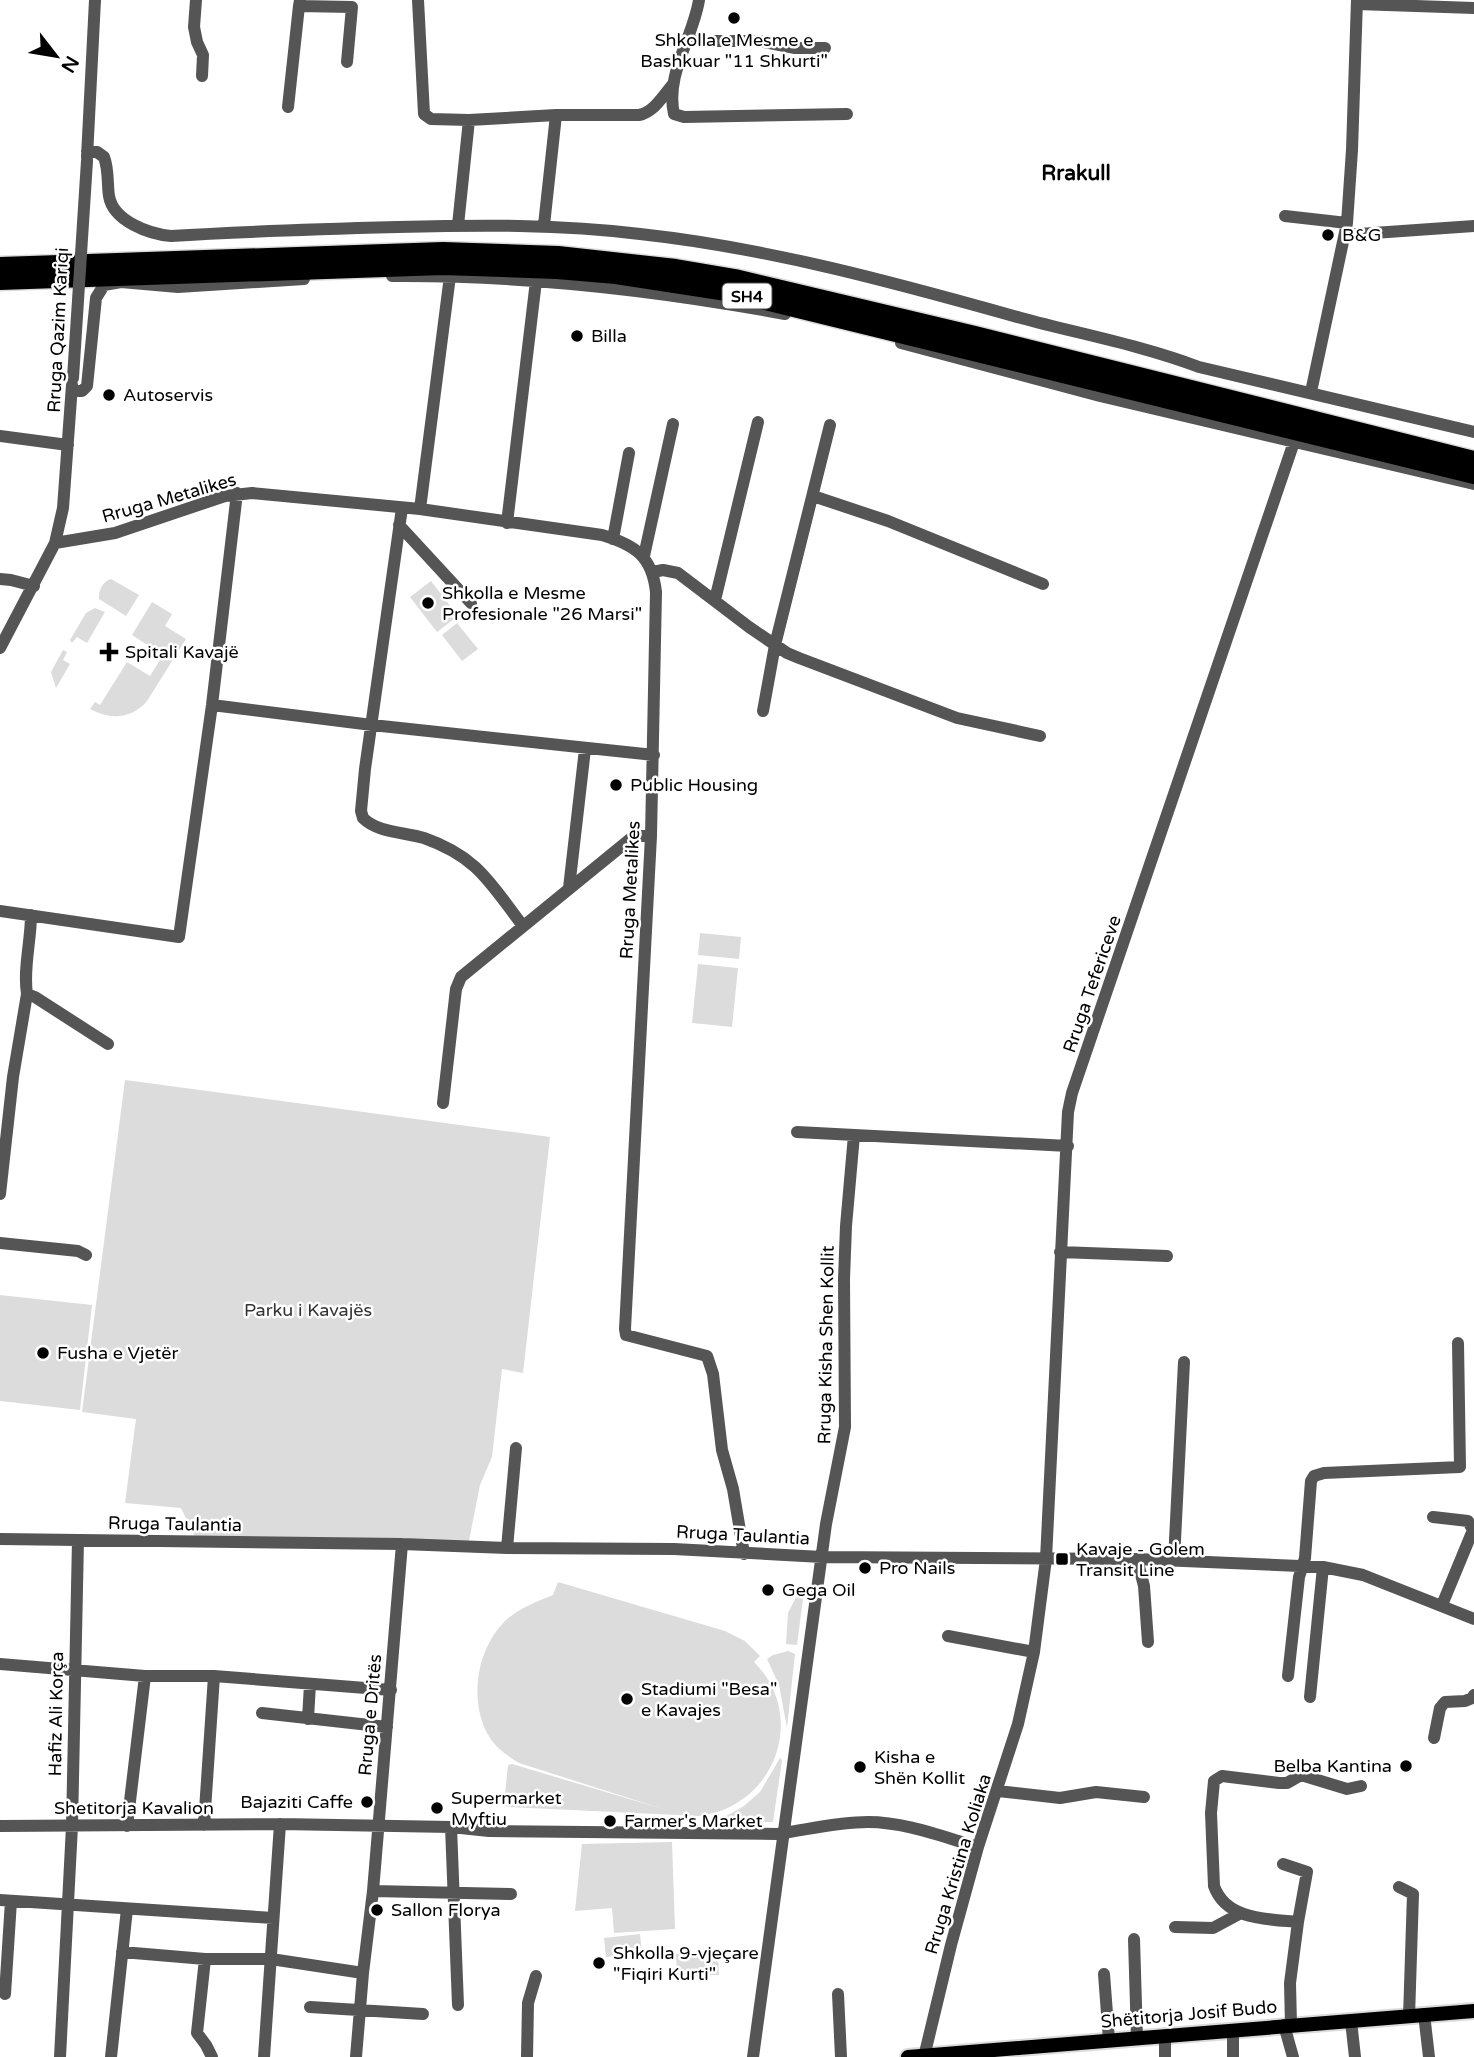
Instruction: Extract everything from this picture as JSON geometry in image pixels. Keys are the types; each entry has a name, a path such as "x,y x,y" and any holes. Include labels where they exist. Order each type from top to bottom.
{"highway":[{"name":"SH4","path":"0,266 443,251 558,255 664,267 735,278 1474,460"},
{"name":"SH4","path":"0,281 443,265 615,275 733,293 1397,456 1470,480"}],"main road":[{"name":"Shëtitorja Josif Budo","path":"908,2057 1061,2050 1109,2040 1474,2011"}],"street":[{"name":"Rruga Qazim Kariqi","path":"0,648 55,543 63,508 95,0"},
{"path":"196,0 194,27 203,55 202,76"},
{"path":"418,0 424,114 431,119 647,113 673,84"},
{"path":"699,0 673,84 674,114 848,114"},
{"path":"1311,392 1346,229 1352,150 1357,2 1474,8"},
{"path":"288,107 300,3 352,7 347,62"},
{"path":"687,41 750,41 794,48 825,48"},
{"path":"544,225 556,115"},
{"path":"458,225 470,120"},
{"path":"87,156 97,152 104,157 109,197 114,207 141,228 156,234 171,236 267,230 544,225 677,239 814,264 909,287 1067,331 1166,354 1199,367 1474,432"},
{"path":"1285,216 1346,229 1474,226"},
{"path":"72,384 82,391 87,386 96,298 104,285 111,282 178,287 337,276 450,276 536,281 618,288 790,315 1100,396 1470,480"},
{"path":"420,509 450,276"},
{"path":"507,523 536,281"},
{"path":"715,600 758,422"},
{"path":"643,556 673,424"},
{"path":"763,711 775,645 830,425"},
{"path":"0,436 68,444"},
{"name":"Rruga Tefericeve","path":"1045,1559 1068,1146 1066,1130 1072,1093 1294,442"},
{"path":"614,539 629,453"},
{"path":"0,911 179,937 212,705 237,493"},
{"name":"Rruga Metalikes","path":"55,543 115,533 237,493 420,509 614,539 633,547 643,556 653,572 656,592 654,755 625,1329 626,1335 708,1356 713,1374 722,1450 733,1489 744,1553"},
{"path":"813,496 888,522 1043,584"},
{"path":"402,508 361,811 363,818 376,827 423,838 459,853 472,862 523,926"},
{"path":"399,525 471,603"},
{"path":"653,572 663,570 678,573 775,645 799,658 957,718 1040,736"},
{"path":"0,579 34,586"},
{"path":"212,705 654,755"},
{"path":"569,888 585,748"},
{"path":"443,1103 458,982 466,972 634,836 651,836"},
{"path":"0,1194 13,1077 27,995 32,915"},
{"path":"27,995 35,996 108,1045"},
{"path":"797,1132 1068,1146"},
{"name":"Rruga Kisha Shen Kollit","path":"753,2057 822,1557 845,1427 844,1279 854,1135"},
{"path":"0,1243 78,1251 86,1255"},
{"path":"1060,1252 1167,1255"},
{"path":"1288,1676 1299,1577 1305,1558 1310,1488 1314,1476 1324,1473 1467,1467 1458,1343"},
{"path":"1174,1560 1184,1362"},
{"path":"507,1548 516,1448"},
{"path":"1433,1517 1468,1521 1473,1530 1442,1605"},
{"name":"Rruga Taulantia","path":"0,1539 674,1549 822,1557 1137,1559 1323,1567 1363,1576 1474,1619"},
{"name":"Hafiz Ali Korça","path":"60,2057 72,1826 78,1540"},
{"name":"Rruga e Dritës","path":"356,2057 373,1891 402,1544"},
{"name":"Rruga Kristina Koliaka","path":"924,2056 978,1847 1018,1724 1034,1652 1045,1559"},
{"path":"1137,1559 1144,1586 1148,1642"},
{"path":"1310,1698 1323,1567"},
{"path":"948,1636 1034,1652"},
{"path":"0,1664 145,1676 214,1676 391,1690"},
{"path":"127,1826 145,1676"},
{"path":"204,1825 214,1676"},
{"path":"308,1719 310,1684"},
{"path":"1434,1738 1440,1708 1445,1702 1465,1701 1474,1695"},
{"path":"262,1713 387,1727"},
{"path":"1298,1922 1250,1917 1225,1904 1217,1896 1214,1886 1210,1813 1212,1788 1217,1778 1222,1776 1287,1783 1301,1775 1347,1789 1361,1786"},
{"path":"998,1791 1060,1798 1096,1792 1144,1797"},
{"name":"Shetitorja Kavalion","path":"0,1826 280,1824 489,1830 783,1833 820,1826 870,1822 909,1828 978,1847"},
{"path":"264,2057 280,1824"},
{"path":"451,1827 458,2005"},
{"path":"1283,1864 1307,1872 1290,1983 1287,2025 1293,2057"},
{"path":"1399,1887 1413,1894 1409,2017"},
{"path":"373,1891 511,1894"},
{"path":"5,1994 6,1901 273,1918"},
{"path":"111,2057 127,1909"},
{"path":"1175,1927 1213,1928 1241,1913"},
{"path":"1134,1940 1138,2038"},
{"path":"122,1952 205,1959 271,1959 363,1973"},
{"path":"205,1959 197,2033 212,2057"},
{"path":"1104,1974 1109,2040"},
{"path":"527,2057 527,2003 536,1976"},
{"path":"838,1994 841,2057"},
{"path":"310,2007 423,2014"},
{"path":"1424,2014 1429,2057"},
{"path":"1351,2021 1355,2057"},
{"path":"1233,2031 1233,2057"},
{"path":"1165,2036 1165,2057"}],"green space":[{"path":"111,579 139,595 126,616 99,599 102,587"},
{"path":"431,581 458,616 437,632 410,597"},
{"path":"152,602 172,614 165,626 186,639 141,707 120,716 105,715 90,709 95,702 100,705 127,662 150,676 163,655 132,635"},
{"path":"95,608 105,612 87,643 77,637 72,643 70,640 86,613"},
{"path":"457,623 478,649 462,661 442,635"},
{"path":"63,650 67,652 63,660 70,664 56,688 51,672"},
{"path":"700,933 741,937 739,959 698,955"},
{"path":"698,964 738,968 732,1027 692,1023"},
{"name":"Parku i Kavajës","path":"125,1080 550,1137 523,1373 502,1369 492,1457 480,1485 469,1541 195,1537 181,1508 125,1503 136,1419 82,1412"},
{"name":"Fusha e Vjetër","path":"0,1295 92,1305 80,1410 0,1401"},
{"name":"Stadiumi \"Besa\" e Kavajes","path":"558,1582 725,1631 745,1641 760,1656 754,1662 771,1684 779,1708 780,1733 775,1757 764,1778 747,1796 724,1809 698,1816 508,1807 504,1804 508,1765 512,1764 663,1809 519,1763 496,1746 483,1724 477,1693 478,1677 487,1647 510,1616 553,1595"},
{"path":"800,1589 804,1591 797,1645 786,1644 788,1613"},
{"path":"788,1651 795,1654 787,1728 779,1685 767,1659"},
{"path":"780,1758 782,1760 773,1822 721,1822 721,1819 744,1806 760,1792"},
{"path":"672,1842 675,1929 614,1933 612,1908 575,1911 582,1844"},
{"path":"640,1934 642,1953 606,1957 604,1938"},
{"path":"718,1953 719,1975 677,1976 676,1954"}],"place":[{"name":"Shkolla e Mesme e Bashkuar \"11 Shkurti\"","path":"734,18"},
{"name":"B&G","path":"1328,235"},
{"name":"Billa","path":"577,336"},
{"name":"Autoservis","path":"109,395"},
{"name":"Shkolla e Mesme Profesionale \"26 Marsi\"","path":"428,603"},
{"name":"Spitali Kavajë","path":"109,652"},
{"name":"Public Housing","path":"616,785"},
{"name":"Fusha e Vjetër","path":"43,1353"},
{"name":"Kavaje - Golem Transit Line","path":"1062,1559"},
{"name":"Pro Nails","path":"865,1568"},
{"name":"Gega Oil","path":"768,1590"},
{"name":"Stadiumi \"Besa\" e Kavajes","path":"627,1699"},
{"name":"Belba Kantina","path":"1406,1766"},
{"name":"Kisha e Shën Kollit","path":"860,1767"},
{"name":"Bajaziti Caffe","path":"367,1802"},
{"name":"Supermarket Myftiu","path":"437,1808"},
{"name":"Farmer's Market","path":"610,1821"},
{"name":"Sallon Florya","path":"377,1910"},
{"name":"Shkolla 9-vjeçare \"Fiqiri Kurti\"","path":"599,1963"}],"district":[{"name":"Rrakull","path":"1076,173"}]}
